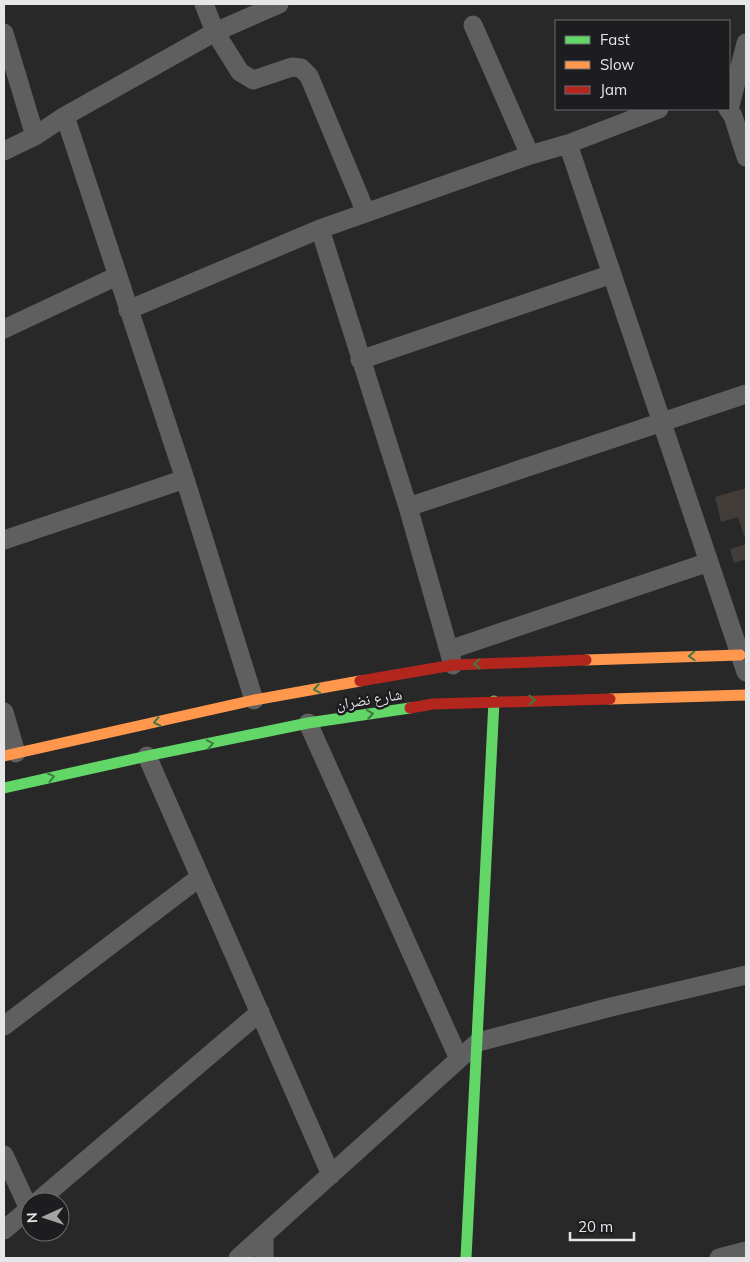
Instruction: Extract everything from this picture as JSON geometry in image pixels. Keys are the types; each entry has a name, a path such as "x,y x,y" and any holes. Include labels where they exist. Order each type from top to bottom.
{"street":[{"path":"204,4 215,32 240,72 254,80 292,67 301,68 309,76 366,213"},
{"path":"4,151 36,136 65,116 215,32 279,4"},
{"path":"473,26 530,155"},
{"path":"4,33 36,136"},
{"path":"730,102 746,44"},
{"path":"128,310 320,230 530,155 568,144 656,110"},
{"path":"729,110 733,116 746,157"},
{"path":"65,116 184,479 255,705"},
{"path":"568,144 743,664"},
{"path":"320,230 408,508 451,657 709,562"},
{"path":"360,360 612,274"},
{"path":"4,329 117,276"},
{"path":"408,508 746,394"},
{"path":"4,540 184,479"},
{"name":"شارع نضران","path":"10,754 255,705 451,657 743,664"},
{"name":"شارع نضران","path":"4,788 263,729 433,704 746,695"},
{"path":"466,1258 494,701"},
{"path":"4,712 10,754"},
{"path":"308,723 459,1059"},
{"path":"147,756 331,1175"},
{"path":"4,1026 200,877"},
{"path":"238,1258 478,1042 611,1007 746,975"},
{"path":"48,1192 260,1012"},
{"path":"4,1155 24,1192"},
{"path":"4,1230 20,1216"},
{"path":"264,1235 264,1258"}],"building":[{"path":"746,488 746,541 738,517 721,522 715,497"},
{"path":"746,544 746,559 734,563 730,549"}],"traffic: fast":[{"path":"466,1258 494,701"},
{"path":"4,788 308,723 410,708"}],"traffic: slow":[{"path":"586,660 740,655"},
{"path":"4,756 254,700 360,681"},
{"path":"610,699 746,695"}],"traffic: jam":[{"path":"360,681 453,665 586,660"},
{"path":"410,708 433,704 610,699"}]}
